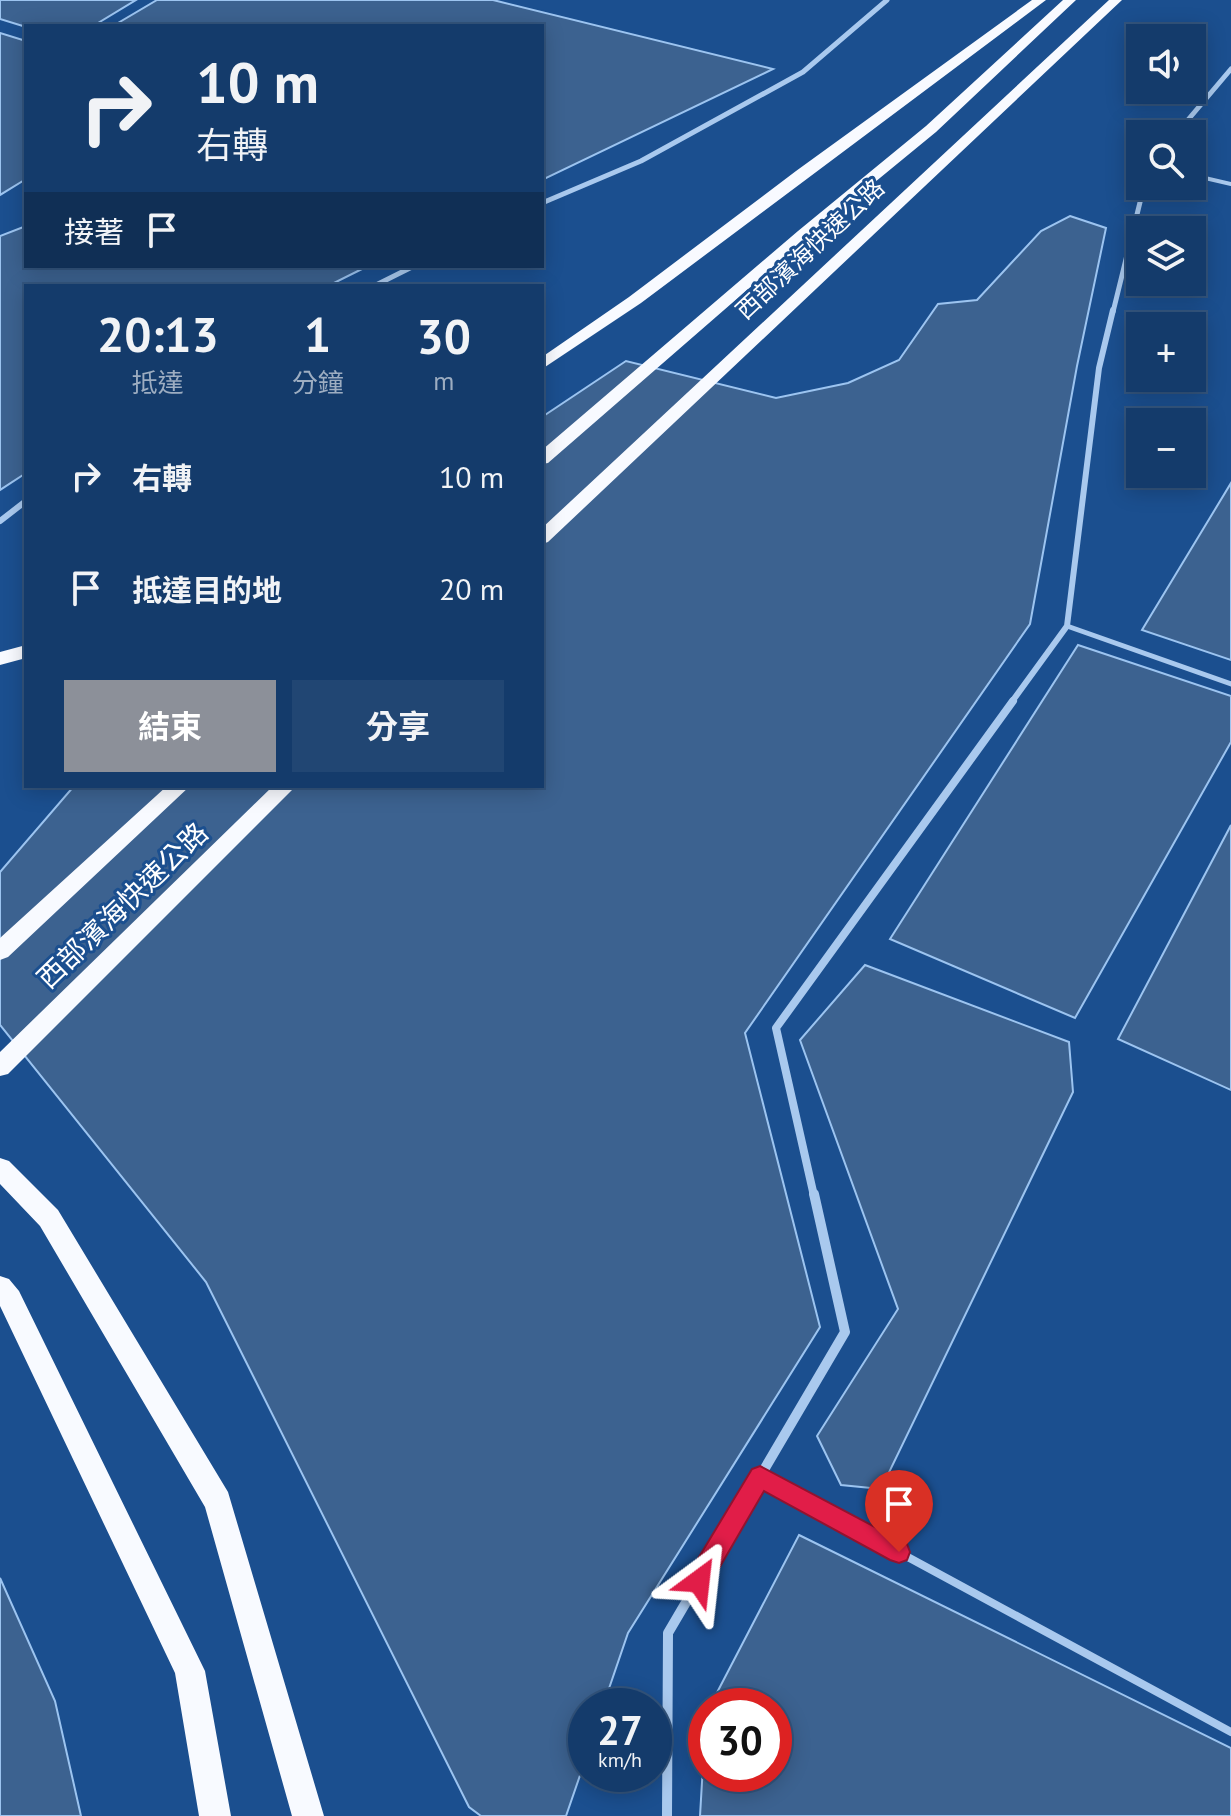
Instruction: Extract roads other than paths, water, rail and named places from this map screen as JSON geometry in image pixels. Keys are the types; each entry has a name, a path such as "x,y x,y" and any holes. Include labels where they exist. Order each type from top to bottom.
{"highway":[{"path":"544,363 635,300 801,174 1040,0"},
{"name":"西部濱海快速公路","path":"544,457 803,234 931,129 1070,0"},
{"name":"西部濱海快速公路","path":"544,536 1116,0"},
{"path":"0,659 24,652"},
{"name":"西部濱海快速公路","path":"0,951 178,788"},
{"name":"西部濱海快速公路","path":"0,1067 284,788"},
{"path":"0,1168 49,1218 218,1502 308,1816"},
{"path":"0,1287 10,1299 190,1671 215,1816"}],"street":[{"path":"544,202 641,161 803,72 887,0"},
{"path":"1188,120 1231,69"},
{"path":"667,1816 668,1633 845,1332 776,1028 1067,626 1099,368 1141,200"},
{"path":"378,284 410,268"},
{"path":"0,521 24,503"}],"lane":[{"path":"1206,178 1231,184"},
{"path":"1067,626 1231,684"},
{"path":"760,1477 1231,1732"}],"water":[{"path":"0,0 136,0 96,24 24,26 0,19"},
{"path":"157,0 493,0 773,69 544,179 544,24 116,24"},
{"path":"0,33 24,40 24,180 0,195"},
{"path":"1070,216 1106,228 1077,366 1030,624 745,1033 820,1327 628,1633 609,1688 568,1688 568,1792 574,1792 566,1816 481,1816 469,1807 206,1282 0,1025 0,872 72,788 544,788 544,416 626,361 776,398 848,383 899,360 938,304 977,300 1041,231"},
{"path":"24,227 24,268 364,268 332,284 24,284 24,474 0,490 0,236"},
{"path":"1231,483 1231,660 1142,630"},
{"path":"1078,645 1231,696 1231,742 1075,1018 890,939"},
{"path":"1231,825 1231,1090 1118,1039"},
{"path":"865,965 1069,1042 1073,1092 881,1489 841,1485 817,1436 898,1309 800,1040"},
{"path":"799,1535 1231,1748 1231,1816 700,1816 701,1792 792,1792 792,1688 719,1688"},
{"path":"0,1578 55,1701 81,1816 0,1816"}]}
